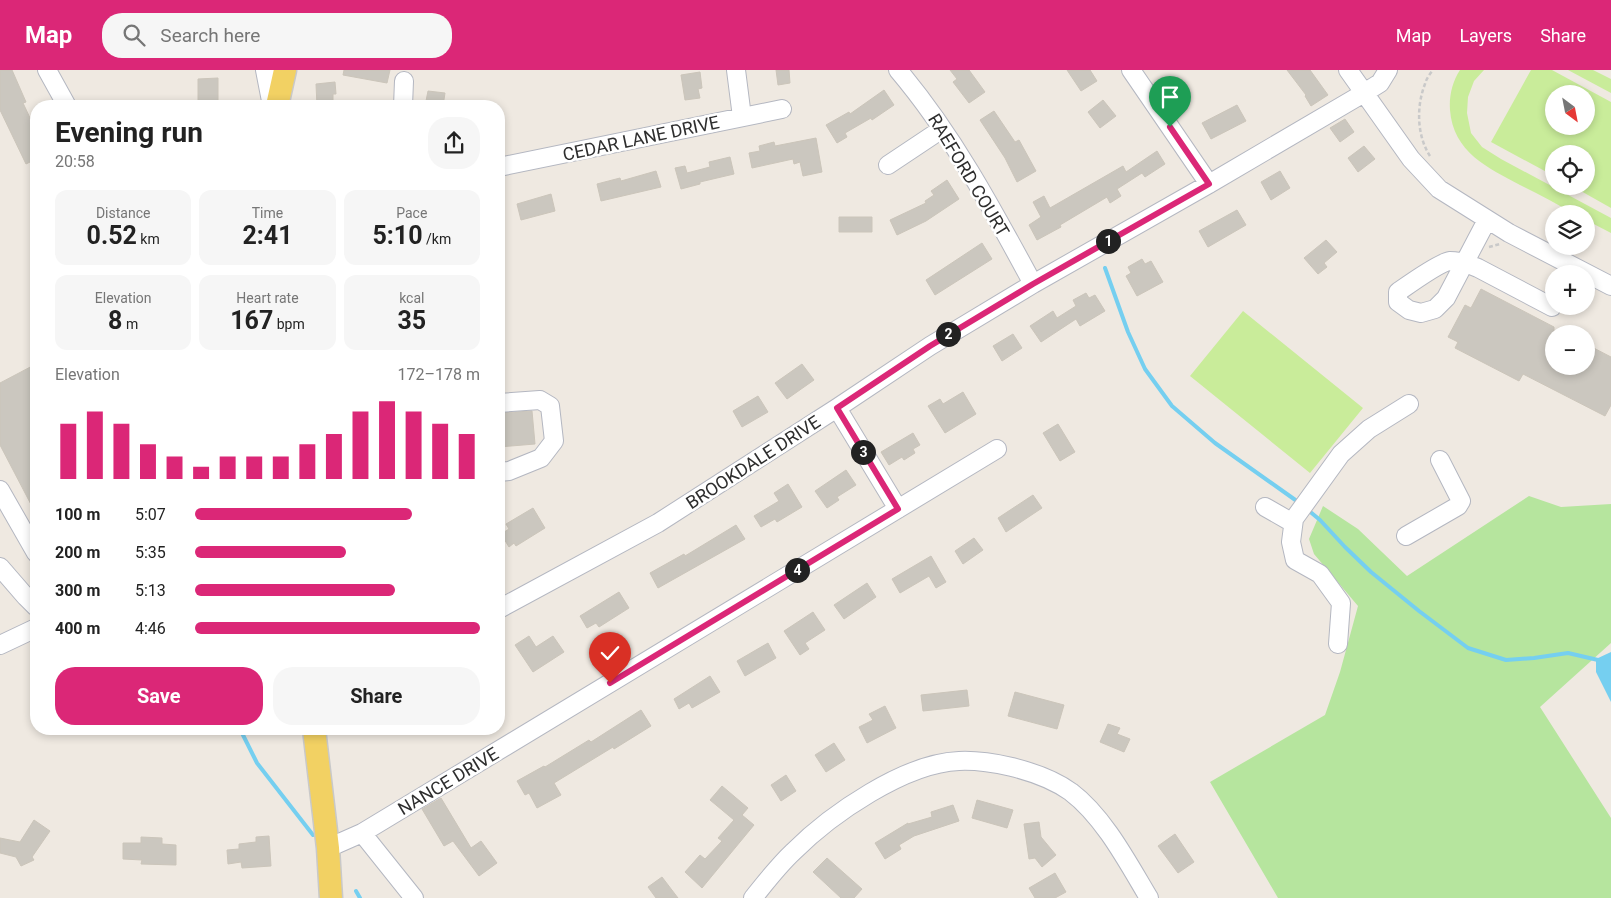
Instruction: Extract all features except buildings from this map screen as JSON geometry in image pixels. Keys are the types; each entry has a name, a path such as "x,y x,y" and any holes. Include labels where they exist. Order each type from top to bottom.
{"main road":[{"path":"278,100 285,70"},
{"path":"315,735 328,848 331,898"}],"street":[{"path":"47,70 64,100"},
{"path":"265,70 271,100"},
{"path":"736,70 742,117"},
{"name":"RAEFORD COURT","path":"898,70 921,97 985,196 1033,284"},
{"path":"1131,70 1209,184"},
{"path":"1348,70 1411,159 1439,189 1509,233 1611,286"},
{"name":"BROOKDALE DRIVE","path":"505,607 658,523 930,346 1033,284 1364,93 1380,83 1388,70"},
{"path":"403,100 404,82"},
{"name":"CEDAR LANE DRIVE","path":"505,166 782,108"},
{"path":"888,166 942,129"},
{"path":"1488,220 1471,265 1545,303"},
{"path":"505,403 540,400 550,406 554,441 541,458 505,471"},
{"path":"1338,644 1340,603 1320,574 1296,560 1291,542 1295,518 1341,454 1369,429 1409,404"},
{"path":"837,408 898,509"},
{"name":"NANCE DRIVE","path":"328,848 362,833 996,448"},
{"path":"1406,536 1458,506 1461,501 1440,460"},
{"path":"0,490 30,542"},
{"path":"1265,507 1295,518"},
{"path":"0,567 30,601"},
{"path":"0,645 30,631"},
{"path":"753,898 792,852 844,810 873,792 917,769 958,761 982,761 1027,771 1054,782 1070,792 1086,806 1106,830 1149,898"},
{"path":"362,833 414,898"}],"path":[{"path":"1433,70 1425,83 1421,100 1419,127 1424,147 1433,161"},
{"path":"1471,265 1487,248 1503,244 1509,233"}],"green space":[{"path":"1460,70 1484,70 1474,81 1468,97 1467,113 1471,133 1482,147 1545,183 1545,195 1568,195 1587,205 1559,205 1496,172 1474,157 1465,148 1453,125 1450,100 1455,79"},
{"path":"1531,70 1552,70 1580,85 1545,85 1545,135 1595,135 1595,93 1611,102 1611,208 1588,195 1595,195 1595,145 1545,145 1545,171 1491,142"},
{"path":"1568,70 1593,70 1611,79 1611,93"},
{"path":"1595,209 1611,218 1611,233 1595,225"},
{"path":"1243,311 1363,408 1310,473 1190,376"},
{"path":"1529,496 1561,507 1611,504 1611,643 1540,707 1611,818 1611,898 1278,898 1210,782 1325,715 1340,672 1358,606 1314,554 1309,539 1323,506 1358,529 1407,576"}],"water":[{"path":"1611,652 1611,702 1596,672 1596,659"}],"waterway":[{"path":"1105,268 1128,332 1145,369 1172,406 1215,443 1301,504"},
{"path":"1308,510 1371,572 1468,648 1506,660 1568,653 1598,660"},
{"path":"243,735 257,763 313,835"},
{"path":"356,891 360,898"}],"route":[{"path":"610,683 898,509 837,408 930,346 1033,284 1209,184 1170,127"}]}
